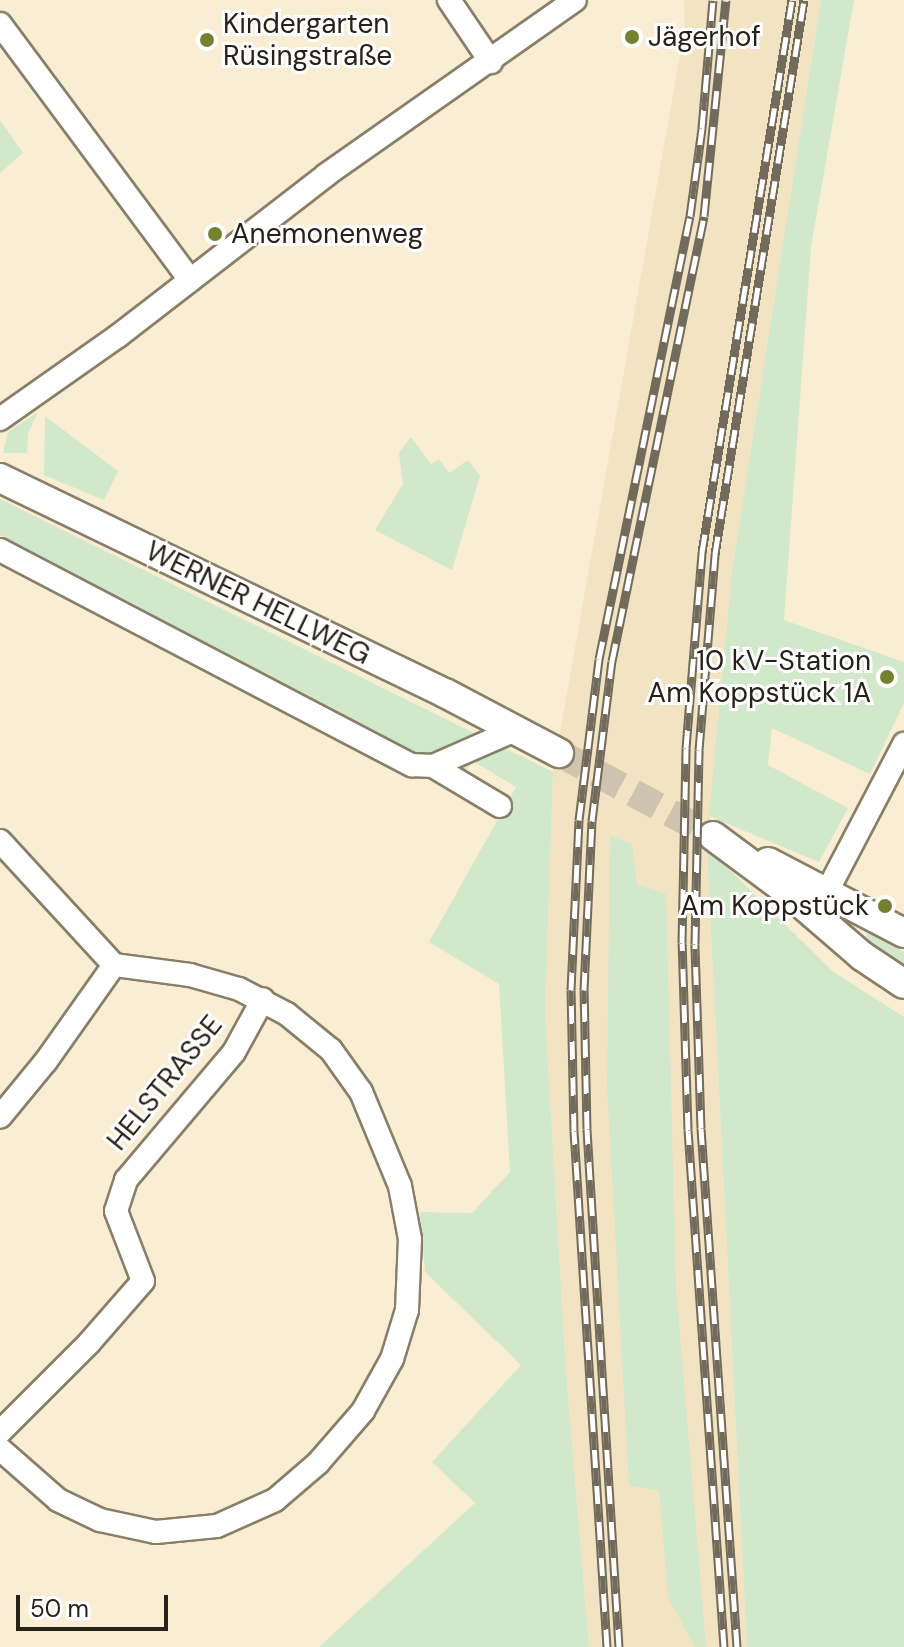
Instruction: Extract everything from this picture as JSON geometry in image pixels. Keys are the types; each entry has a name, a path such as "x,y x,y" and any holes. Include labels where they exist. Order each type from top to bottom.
{"main road":[{"name":"WERNER HELLWEG","path":"0,478 559,753"},
{"path":"904,933 713,836 782,887 812,916 904,984"}],"street":[{"path":"449,0 491,62"},
{"path":"0,419 190,280 326,175 491,62 575,0"},
{"path":"0,24 190,280"},
{"path":"0,550 412,765 433,766 515,730"},
{"path":"812,916 830,893 904,744"},
{"path":"433,766 500,806"},
{"path":"0,841 114,965 46,1061 0,1117"},
{"name":"HELSTRASSE","path":"0,1449 58,1500 100,1520 156,1532 217,1526 275,1500 318,1463 363,1411 392,1359 407,1310 410,1239 400,1186 361,1092 331,1050 263,999 190,975 114,965"},
{"name":"HELSTRASSE","path":"0,1432 89,1343 143,1281 116,1211 126,1180 234,1052 263,999"}],"shaded area":[{"path":"684,0 821,0 732,571 707,852 747,1647 589,1647 566,1372 545,1012 553,772 685,27"}],"green space":[{"path":"821,0 854,0 811,247 784,620 904,662 904,703 870,774 772,728 768,765 848,808 819,862 709,816 732,571"},
{"path":"0,120 23,153 0,173"},
{"path":"38,412 28,433 27,453 3,453 8,432"},
{"path":"45,416 118,471 104,500 44,475"},
{"path":"411,437 431,464 439,459 449,473 468,460 480,476 452,570 375,530 403,484 399,453"},
{"path":"0,499 553,772 545,1012 566,1372 589,1647 319,1647 475,1503 432,1462 521,1365 425,1272 420,1212 472,1213 510,1172 499,984 429,942 516,787 473,761 463,775 423,760 0,535"},
{"path":"610,836 632,844 637,885 666,894 676,1288 706,1647 695,1647 668,1597 659,1490 629,1486 607,1086"},
{"path":"707,852 728,868 832,971 904,1017 904,1647 747,1647"},
{"path":"871,933 904,952 904,968 864,943 867,934"}],"tunnel":[{"path":"559,753 713,836"}],"railway":[{"path":"607,1647 574,1131 571,990 579,820 599,659 690,216 702,128 713,0"},
{"path":"619,1647 587,1129 584,990 592,821 612,661 704,216 726,0"},
{"path":"724,1647 688,1130 682,943 686,748 702,552 792,0"},
{"path":"737,1647 701,1128 695,944 699,750 715,554 804,0"}],"place":[{"name":"Jägerhof","path":"632,37"},
{"name":"Kindergarten Rüsingstraße","path":"207,40"},
{"name":"Anemonenweg","path":"215,234"},
{"name":"10 kV-Station Am Koppstück 1A","path":"887,677"},
{"name":"Am Koppstück","path":"885,906"}]}
